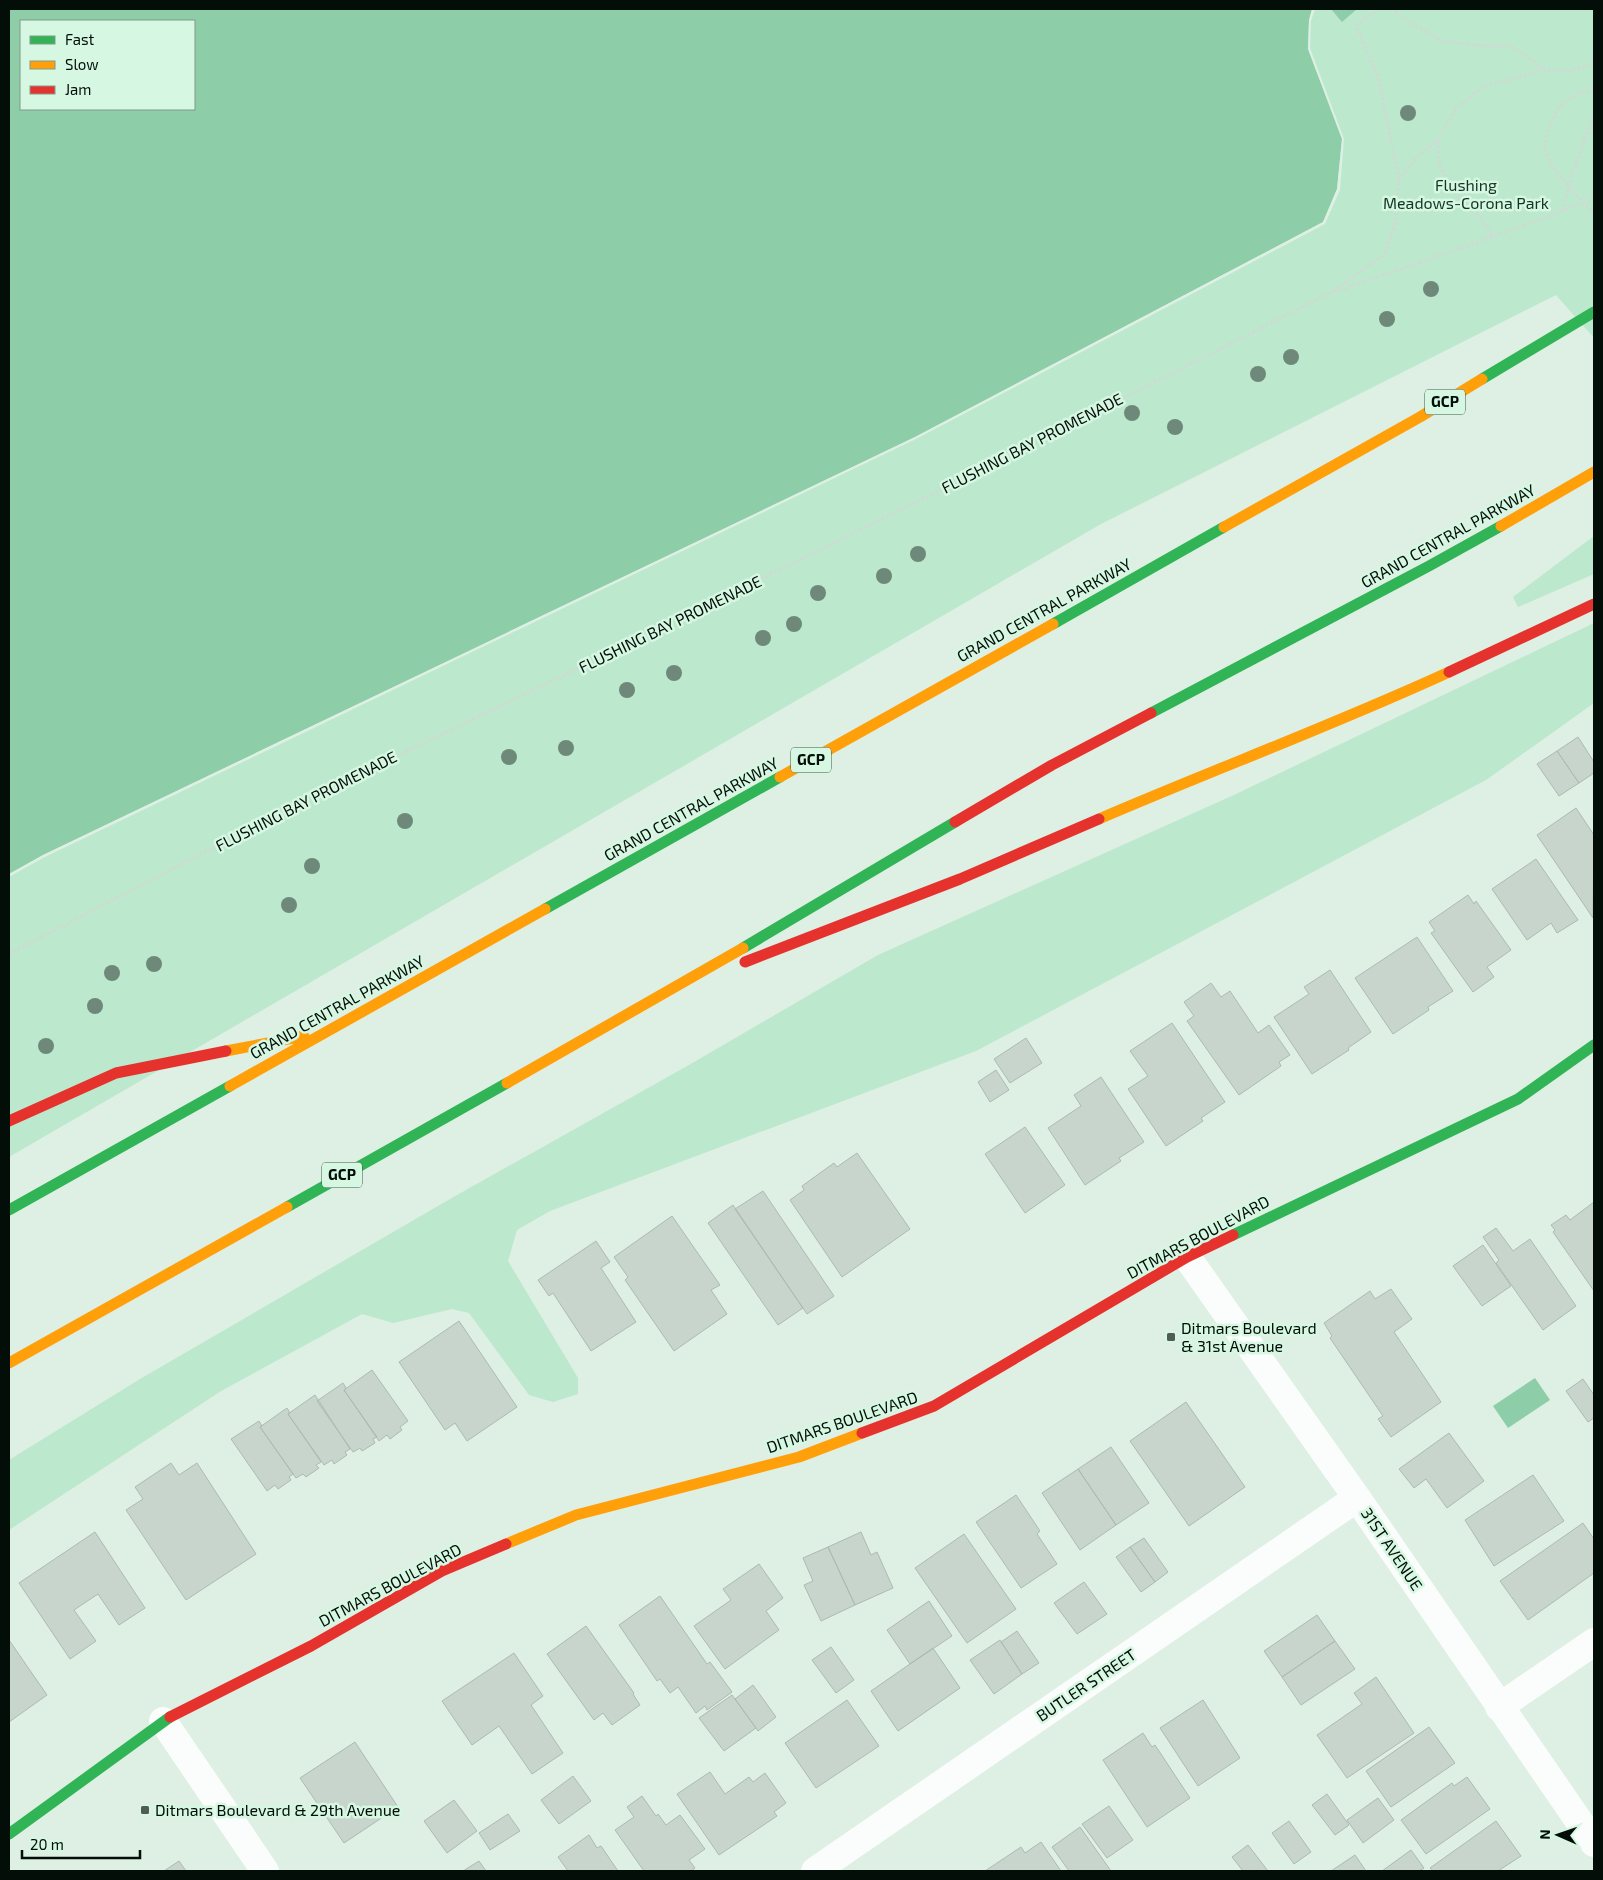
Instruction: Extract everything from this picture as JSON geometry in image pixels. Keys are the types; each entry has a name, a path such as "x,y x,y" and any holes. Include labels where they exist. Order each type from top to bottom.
{"main road":[{"name":"GRAND CENTRAL PARKWAY","path":"9,1210 1420,417 1594,312"},
{"name":"GRAND CENTRAL PARKWAY","path":"9,1363 676,988 1052,765 1429,566 1555,496 1594,472"},
{"path":"676,988 960,879 1197,777 1400,695 1594,604"},
{"path":"9,1121 116,1073 328,1031"},
{"name":"DITMARS BOULEVARD","path":"9,1834 163,1721 311,1646 442,1571 576,1515 799,1457 934,1406 1187,1257 1518,1099 1594,1045"}],"street":[{"name":"31ST AVENUE","path":"1187,1257 1357,1498 1594,1843"},
{"name":"BUTLER STREET","path":"815,1871 1357,1498"},
{"path":"1499,1707 1594,1642"},
{"path":"163,1721 264,1871"}],"path":[{"name":"FLUSHING BAY PROMENADE","path":"1330,293 1384,254 1395,224 1399,179 1378,77 1356,26 1378,9"},
{"path":"1391,9 1415,26 1442,40 1472,45 1512,47 1545,70"},
{"path":"1399,179 1417,157 1437,141 1457,108 1482,87 1545,70 1569,70 1594,63"},
{"path":"1594,90 1583,91 1561,103 1547,132 1545,150 1556,171 1594,214"},
{"path":"1562,211 1573,172 1594,114"},
{"path":"1437,141 1440,167 1461,200 1482,219 1492,237"},
{"name":"FLUSHING BAY PROMENADE","path":"9,954 293,806 668,625 995,463 1330,293 1492,237 1594,199"}],"green space":[{"name":"Flushing Meadows-Corona Park","path":"9,9 1594,9 1594,338 1556,295 1101,524 9,1157"},
{"path":"1594,536 1594,574 1518,607 1513,597"},
{"path":"1594,623 1594,703 1486,780 976,1051 550,1211 517,1230 508,1261 578,1378 578,1394 553,1402 529,1395 469,1313 452,1309 393,1323 362,1314 221,1391 9,1530 9,1460 140,1379 450,1199 689,1065 878,955 1236,794"}],"shaded area":[{"path":"9,9 1312,9 1309,20 1308,49 1342,139 1337,189 1323,222 915,437 43,855 9,874"},
{"path":"1331,9 1357,9 1342,22"},
{"path":"1535,1378 1550,1400 1508,1428 1493,1406"}],"pier":[{"path":"1312,9 1315,9 1311,21 1310,48 1344,139 1340,190 1325,224 916,439 45,857 9,877 9,874 43,855 915,437 1323,222 1337,189 1342,139 1308,49 1309,20"}],"building":[{"path":"1578,737 1594,762 1594,773 1579,783 1557,751"},
{"path":"1557,751 1579,783 1559,796 1537,764"},
{"path":"1576,808 1594,835 1593,918 1537,835"},
{"path":"1536,859 1578,920 1557,933 1551,923 1527,940 1492,889"},
{"path":"1468,895 1474,904 1476,901 1511,950 1487,967 1494,977 1473,992 1431,933 1435,931 1429,922"},
{"path":"1417,937 1453,991 1428,1007 1429,1010 1393,1034 1355,978"},
{"path":"1330,970 1371,1032 1348,1048 1349,1050 1312,1074 1274,1017 1309,994 1304,987"},
{"path":"1211,983 1221,997 1230,991 1258,1033 1269,1025 1290,1055 1279,1062 1281,1066 1239,1095 1187,1021 1194,1016 1184,1002"},
{"path":"1172,1023 1225,1102 1201,1118 1203,1121 1166,1146 1128,1089 1148,1076 1130,1051"},
{"path":"1026,1038 1042,1063 1010,1083 994,1059"},
{"path":"996,1070 1009,1090 990,1102 978,1082"},
{"path":"1101,1077 1144,1142 1119,1158 1121,1161 1085,1185 1048,1128 1081,1106 1074,1095"},
{"path":"1025,1127 1065,1185 1025,1213 985,1154"},
{"path":"857,1153 910,1229 842,1277 790,1200 804,1190 802,1186 834,1163 837,1167"},
{"path":"763,1191 834,1296 807,1314 735,1209"},
{"path":"1594,1202 1594,1291 1553,1232 1555,1230 1551,1225 1566,1215 1570,1220"},
{"path":"733,1205 803,1308 778,1325 708,1223"},
{"path":"672,1216 720,1285 711,1290 727,1314 674,1351 625,1280 628,1277 614,1257"},
{"path":"1496,1228 1513,1251 1530,1239 1576,1306 1543,1330 1496,1263 1499,1260 1483,1237"},
{"path":"596,1241 610,1262 601,1268 636,1322 591,1351 553,1293 549,1296 538,1280"},
{"path":"1483,1245 1511,1286 1482,1306 1453,1266"},
{"path":"1391,1289 1412,1319 1394,1332 1441,1402 1391,1437 1378,1419 1383,1416 1330,1338 1332,1336 1324,1323 1370,1291 1375,1299"},
{"path":"459,1321 517,1407 467,1441 455,1423 445,1430 399,1362"},
{"path":"372,1370 408,1421 400,1427 402,1430 390,1439 387,1435 379,1441 344,1390"},
{"path":"1583,1379 1594,1395 1594,1418 1588,1422 1566,1391"},
{"path":"343,1383 346,1388 344,1390 377,1437 373,1439 375,1443 362,1451 360,1448 353,1452 317,1401"},
{"path":"315,1395 350,1449 345,1452 347,1455 334,1464 332,1460 324,1465 288,1414"},
{"path":"1186,1402 1245,1487 1189,1526 1130,1441"},
{"path":"287,1408 290,1413 288,1414 321,1462 316,1465 319,1468 306,1477 303,1474 296,1478 260,1427"},
{"path":"259,1421 262,1426 260,1427 293,1474 289,1477 291,1480 278,1489 275,1485 267,1491 231,1439"},
{"path":"1449,1433 1484,1481 1447,1508 1426,1479 1414,1488 1399,1469"},
{"path":"1111,1447 1149,1503 1116,1525 1078,1469"},
{"path":"171,1463 179,1475 197,1463 256,1554 186,1600 126,1510 143,1499 135,1487"},
{"path":"1078,1469 1116,1525 1080,1550 1042,1493"},
{"path":"1533,1475 1564,1521 1494,1566 1465,1520"},
{"path":"1016,1495 1040,1531 1037,1534 1057,1564 1021,1588 976,1522"},
{"path":"1583,1523 1594,1539 1594,1573 1528,1620 1500,1581"},
{"path":"95,1532 145,1608 119,1625 98,1594 74,1610 96,1641 70,1659 19,1583"},
{"path":"861,1532 871,1555 877,1552 893,1588 855,1605 828,1547"},
{"path":"964,1534 1016,1609 967,1643 915,1568"},
{"path":"1144,1538 1168,1572 1155,1582 1130,1547"},
{"path":"828,1547 855,1605 821,1621 804,1585 813,1581 803,1558"},
{"path":"1130,1547 1155,1582 1141,1592 1116,1557"},
{"path":"759,1564 783,1598 766,1611 779,1630 725,1669 694,1626 731,1600 723,1589"},
{"path":"1084,1582 1107,1614 1077,1634 1054,1603"},
{"path":"660,1596 707,1664 710,1662 732,1692 707,1710 705,1706 696,1713 678,1687 670,1693 660,1679 657,1681 619,1625"},
{"path":"929,1601 952,1636 910,1664 887,1630"},
{"path":"1317,1615 1335,1641 1282,1677 1264,1651"},
{"path":"586,1626 634,1693 640,1705 612,1725 603,1713 594,1720 547,1654"},
{"path":"1017,1631 1039,1663 1022,1674 1001,1642"},
{"path":"9,1640 47,1695 9,1722"},
{"path":"1000,1640 1022,1674 994,1694 970,1660"},
{"path":"1335,1641 1355,1669 1301,1705 1282,1677"},
{"path":"831,1647 854,1680 836,1693 812,1660"},
{"path":"933,1648 960,1688 898,1731 871,1691"},
{"path":"514,1653 543,1696 531,1705 563,1753 532,1774 499,1726 472,1745 442,1701"},
{"path":"1376,1677 1414,1733 1347,1778 1317,1735 1362,1704 1354,1693"},
{"path":"753,1685 776,1717 758,1731 735,1699"},
{"path":"732,1695 756,1728 724,1751 699,1718"},
{"path":"847,1700 879,1746 816,1788 785,1743"},
{"path":"1203,1700 1240,1758 1198,1786 1160,1728"},
{"path":"1429,1727 1455,1763 1391,1807 1366,1771"},
{"path":"1143,1733 1152,1747 1155,1745 1190,1798 1147,1827 1103,1760"},
{"path":"355,1742 398,1807 344,1843 300,1778"},
{"path":"710,1772 725,1794 749,1777 753,1782 765,1773 786,1803 774,1812 777,1816 719,1855 677,1794"},
{"path":"573,1776 591,1801 559,1824 541,1800"},
{"path":"1467,1777 1490,1809 1426,1854 1401,1820 1452,1783 1454,1786"},
{"path":"1327,1794 1349,1825 1335,1835 1312,1805"},
{"path":"642,1796 656,1816 658,1814 666,1825 680,1815 705,1849 689,1860 695,1868 691,1871 644,1871 615,1830 634,1817 627,1807"},
{"path":"1378,1798 1394,1820 1363,1843 1347,1820"},
{"path":"454,1800 477,1831 447,1853 424,1821"},
{"path":"1109,1806 1133,1840 1107,1858 1082,1824"},
{"path":"508,1814 520,1831 490,1850 479,1833"},
{"path":"1289,1821 1311,1852 1294,1864 1272,1833"},
{"path":"1496,1821 1521,1856 1498,1871 1433,1871 1430,1868"},
{"path":"1080,1827 1111,1871 1069,1871 1052,1847"},
{"path":"589,1835 597,1848 601,1846 618,1871 568,1871 558,1857"},
{"path":"1041,1842 1061,1871 985,1871 1021,1847 1025,1853"},
{"path":"1248,1845 1268,1871 1243,1871 1232,1857"},
{"path":"1411,1850 1424,1868 1419,1871 1382,1871"},
{"path":"1355,1855 1366,1871 1331,1871"},
{"path":"179,1861 186,1871 164,1871"},
{"path":"479,1861 486,1871 463,1871"}],"traffic: fast":[{"path":"1482,379 1594,312"},
{"path":"1151,713 1501,526"},
{"path":"1053,624 1224,527"},
{"path":"545,909 780,777"},
{"path":"743,948 955,822"},
{"path":"1233,1235 1518,1099 1594,1045"},
{"path":"287,1207 507,1083"},
{"path":"9,1210 230,1086"},
{"path":"9,1834 170,1717"}],"traffic: slow":[{"path":"1224,527 1420,417 1482,379"},
{"path":"1501,526 1594,472"},
{"path":"780,777 1053,624"},
{"path":"1099,819 1449,672"},
{"path":"230,1086 545,909"},
{"path":"507,1083 743,948"},
{"path":"226,1051 304,1036"},
{"path":"9,1363 287,1207"},
{"path":"506,1544 576,1515 799,1457 862,1433"}],"traffic: jam":[{"path":"1449,672 1594,604"},
{"path":"955,822 1052,765 1151,713"},
{"path":"745,962 960,879 1099,819"},
{"path":"9,1121 116,1073 226,1051"},
{"path":"862,1433 934,1406 1187,1257 1233,1235"},
{"path":"170,1717 311,1646 442,1571 506,1544"}],"place":[{"name":"Ditmars Boulevard & 31st Avenue","path":"1171,1337"},
{"name":"Ditmars Boulevard & 29th Avenue","path":"145,1810"}]}
